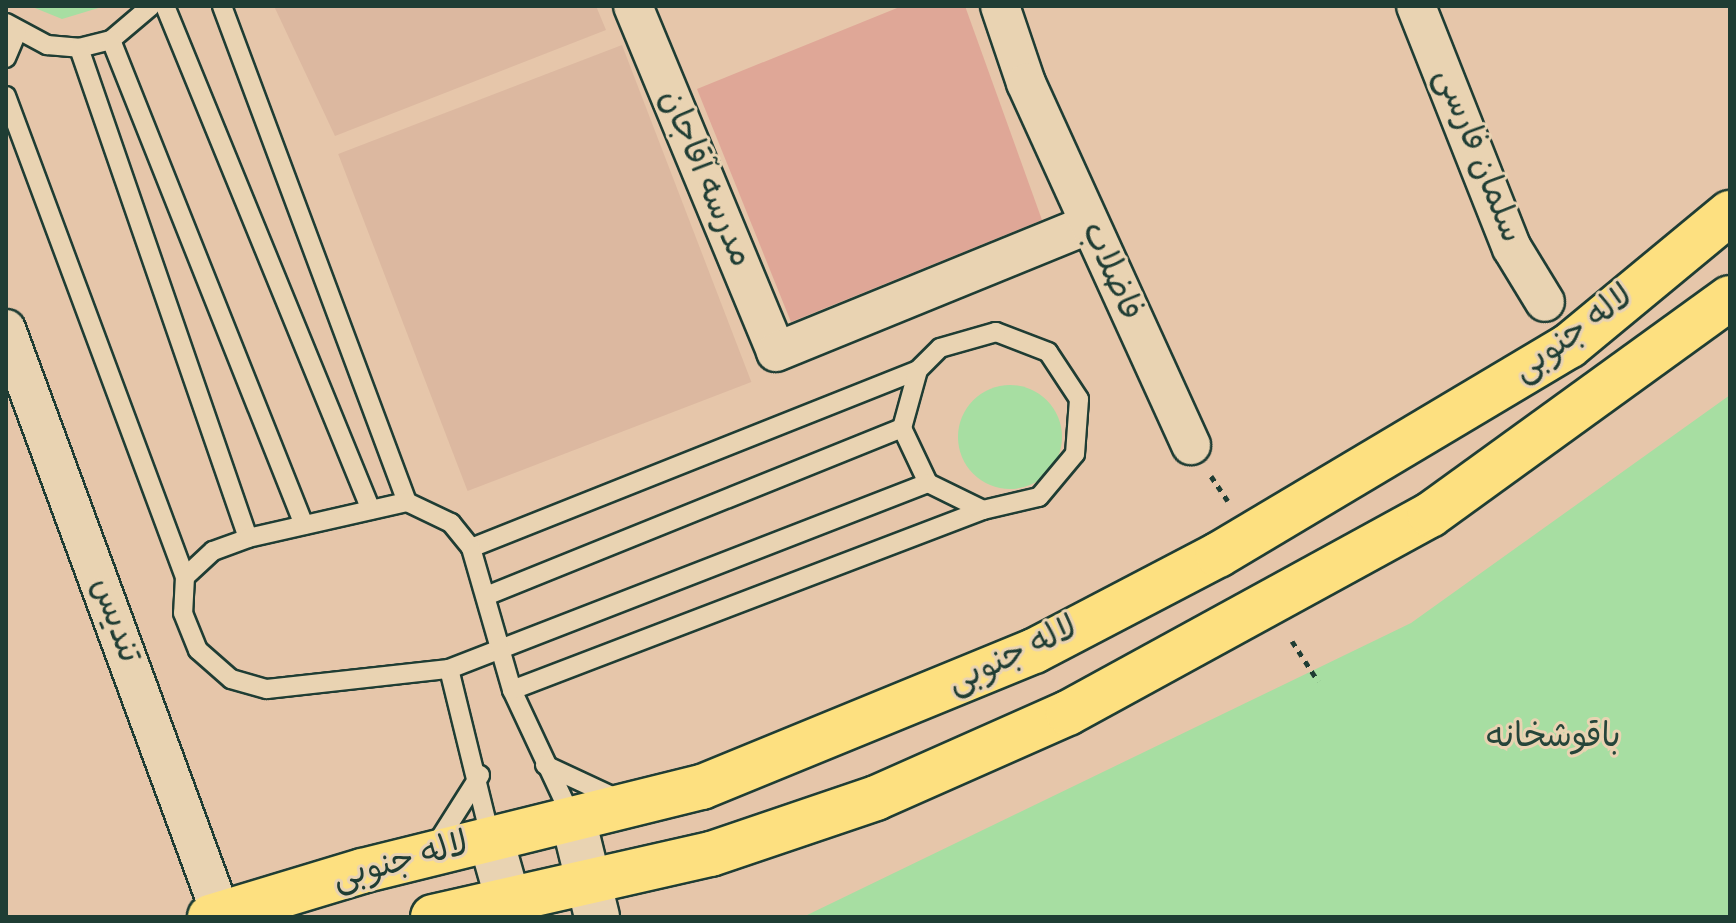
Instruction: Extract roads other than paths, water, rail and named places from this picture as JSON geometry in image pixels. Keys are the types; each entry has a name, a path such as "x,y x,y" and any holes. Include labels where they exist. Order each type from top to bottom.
{"main road":[{"name":"لاله جنوبی","path":"216,915 429,855 702,787 1020,657 1218,555 1569,346 1730,213"},
{"name":"لاله جنوبی","path":"433,917 592,899 711,854 876,798 1068,713 1430,515 1730,298"}],"street":[{"name":"مدرسه آقاجان","path":"633,6 776,352 1089,224"},
{"name":"فاضلاب","path":"1000,6 1089,224 1191,445"},
{"name":"سلمان فارسی","path":"1416,6 1512,248 1545,302"},
{"name":"تندیس","path":"6,329 216,915"},
{"path":"573,819 592,899"},
{"path":"491,840 510,909"}],"lane":[{"path":"6,58 11,27 79,48 111,40 151,6"},
{"path":"165,6 371,510"},
{"path":"222,6 407,502"},
{"path":"111,40 304,525"},
{"path":"79,48 248,538"},
{"path":"6,96 185,577 183,613 198,650 231,679 267,689 449,669 501,653 928,483"},
{"path":"471,548 918,370 940,348 996,332 1048,352 1079,399 1078,440 1061,478 1013,508 983,510 512,690"},
{"path":"918,370 902,428 928,483 983,510"},
{"path":"486,596 902,428"},
{"path":"185,577 213,551 248,538 407,502 451,523 471,548 512,690 544,764 573,819"},
{"path":"449,669 480,775 491,840"},
{"path":"544,764 634,804"},
{"path":"429,855 480,775"}],"park label":[{"name":"باقوشخانه","path":"1553,739"}]}
